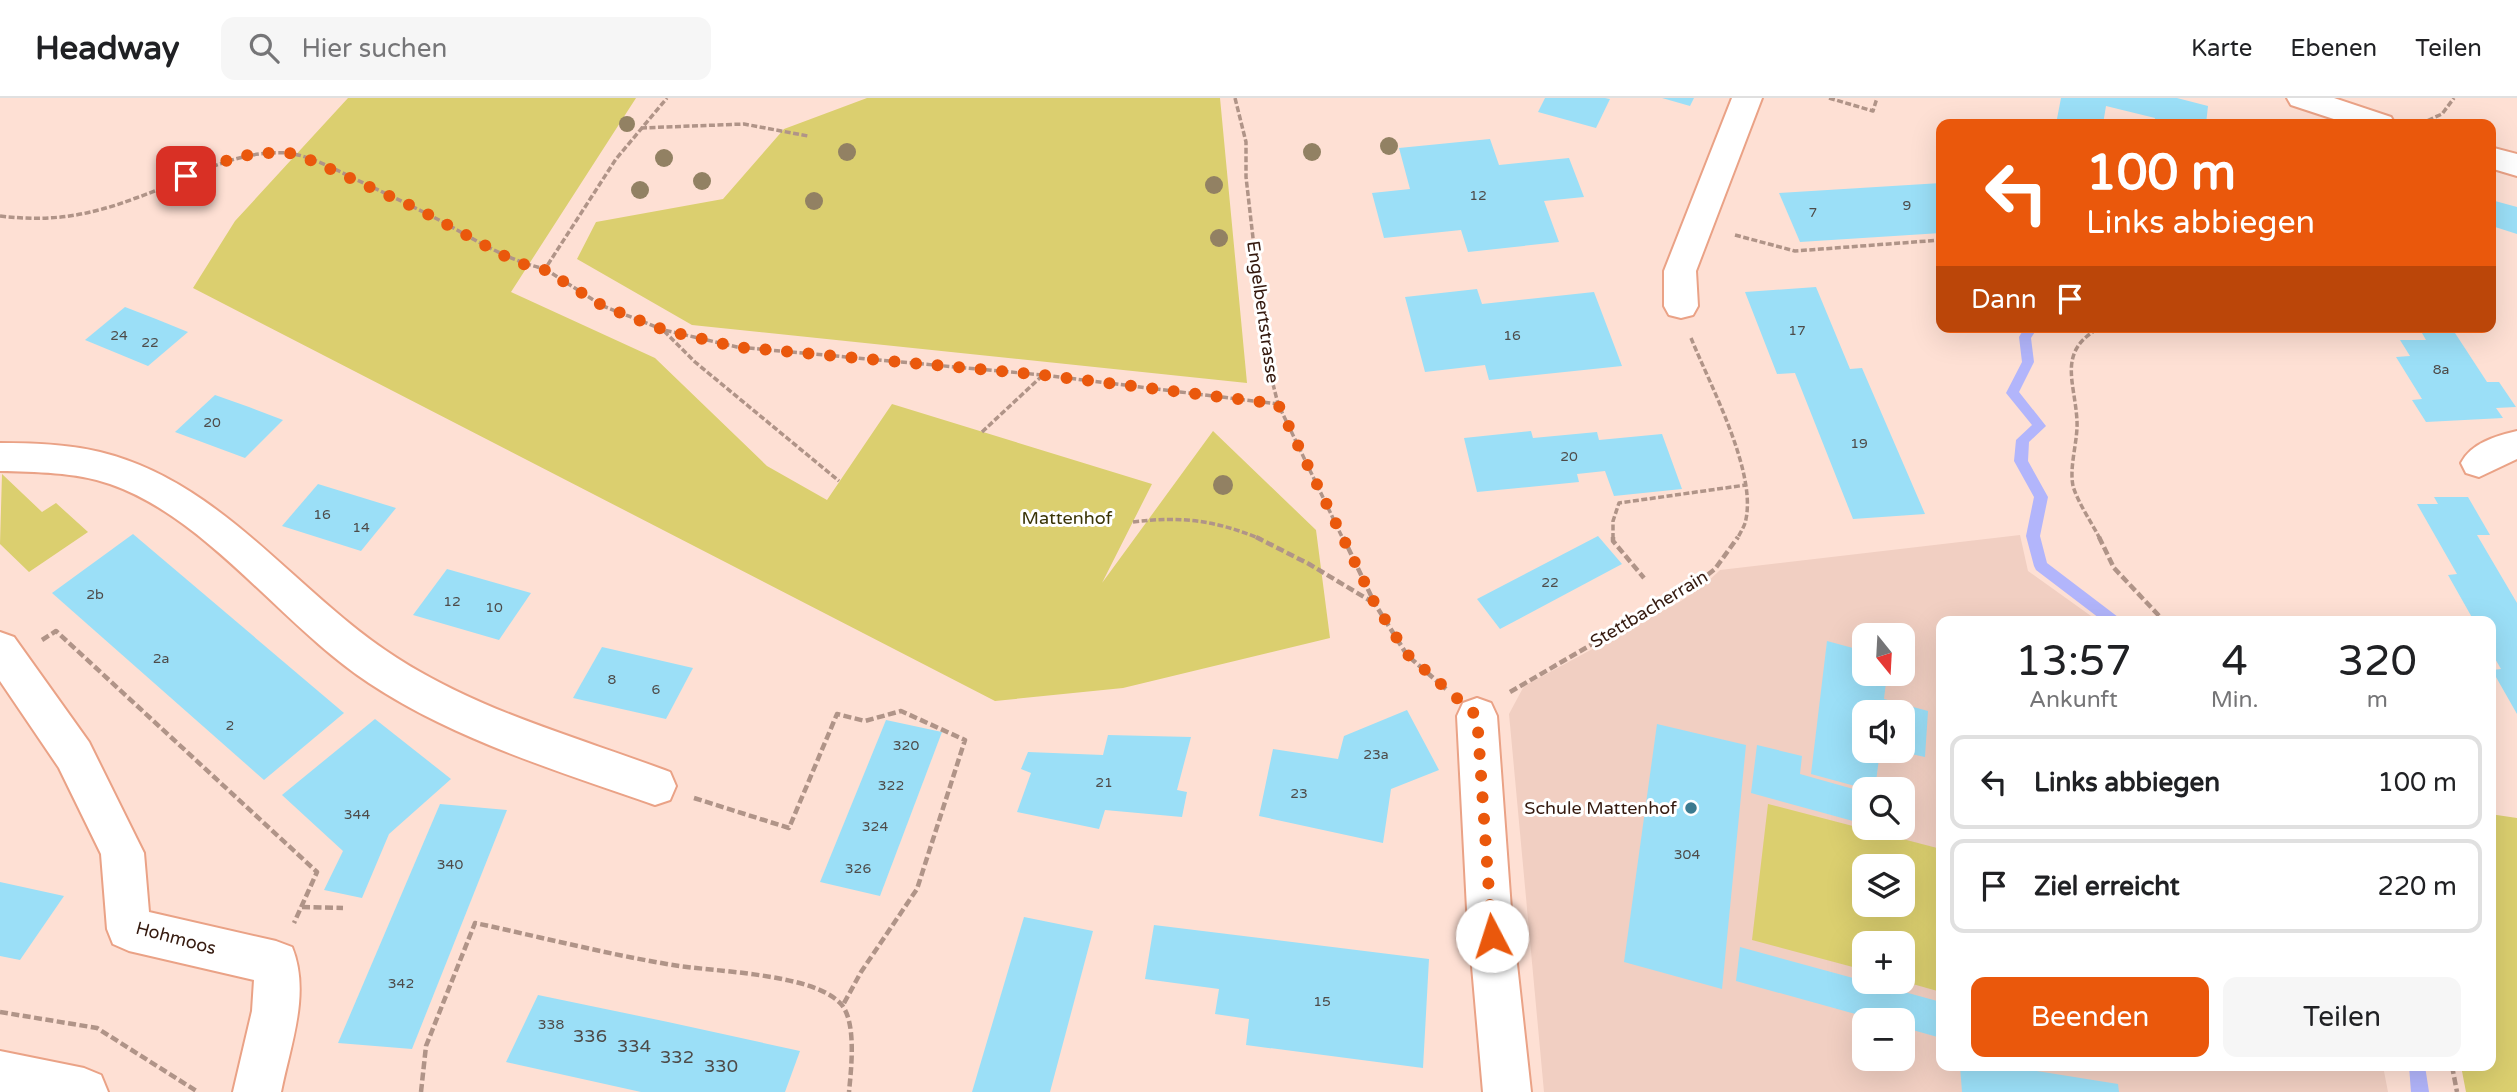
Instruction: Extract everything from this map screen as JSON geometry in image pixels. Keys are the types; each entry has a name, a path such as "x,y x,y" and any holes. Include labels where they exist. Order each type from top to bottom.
{"street":[{"path":"1685,320 1680,271 1747,98"},
{"path":"2302,98 2365,119"},
{"path":"2496,159 2517,165"},
{"path":"2480,463 2504,448 2517,445"},
{"path":"0,457 48,457 88,464 130,476 190,509 339,639 384,671 444,704 537,745 655,786"},
{"name":"Hohmoos","path":"5,656 74,755 122,853 129,929 275,963"},
{"path":"1477,716 1489,909 1507,1092"},
{"path":"257,1092 278,978 275,963"},
{"path":"0,1074 84,1092"}],"path":[{"path":"545,270 615,159 667,98"},
{"name":"Engelbertstrasse","path":"1235,98 1246,142 1246,177 1266,360 1278,404 1375,604 1407,654 1477,716"},
{"path":"1829,98 1873,111 1877,98"},
{"path":"2431,119 2442,114 2454,98"},
{"path":"640,128 740,122 763,124 808,136"},
{"path":"0,216 33,220 60,219 94,212 137,198 236,157 289,153 335,169 416,208 516,262 545,270 603,306 664,330 737,347 1043,375 1278,404"},
{"path":"1730,234 1795,251 1936,240"},
{"name":"Stettbacherrain","path":"1477,716 1505,705 1511,688 1666,603 1716,569 1732,548 1746,521 1743,467 1685,320"},
{"path":"664,330 695,362 839,481"},
{"path":"2091,333 2084,337 2073,355 2070,376 2077,421 2073,485 2114,568 2159,616"},
{"path":"982,432 1043,375"},
{"path":"1644,578 1613,541 1613,521 1619,503 1746,485"},
{"path":"1133,522 1192,519 1242,530 1273,542 1375,604"},
{"path":"5,656 56,631 317,872 275,963"},
{"path":"655,786 789,828 837,715 865,721 901,711 965,740 917,889 861,972 843,1005"},
{"path":"302,906 343,908"},
{"path":"421,1092 426,1046 475,923 673,965 785,979 825,992 843,1005 853,1040 849,1092"},
{"path":"0,1012 97,1028 198,1092"},
{"path":"2453,1071 2456,1092"}],"shaded area":[{"name":"Schule Mattenhof","path":"2020,535 2028,571 2091,616 1936,616 1936,1071 2384,1071 2388,1092 1544,1092 1509,714 1524,686 1681,601 1720,570"}],"green space":[{"name":"Mattenhof","path":"348,98 636,98 511,292 655,358 767,466 827,500 892,404 1152,484 1102,583 1213,431 1316,530 1330,638 1123,688 995,701 193,288 235,221"},
{"path":"867,98 1220,98 1247,383 692,325 577,259 596,222 723,199 784,129"},
{"path":"2,474 42,512 56,503 88,532 29,572 0,544"},
{"path":"1768,804 1852,826 1852,840 1906,840 1936,848 1936,991 1915,985 1915,931 1852,931 1852,967 1752,940"},
{"path":"2496,815 2517,818 2517,1092 2466,1092 2462,1071 2496,1071"}],"building":[{"path":"1545,98 1610,99 1596,128 1538,112"},
{"path":"1662,98 1694,98 1690,106"},
{"path":"2061,98 2177,98 2208,106 2207,119 2155,119 2106,106 2104,119 2057,119"},
{"path":"1490,139 1499,165 1569,158 1584,197 1544,201 1559,242 1468,252 1461,230 1384,238 1372,193 1410,189 1399,148"},
{"path":"1936,183 1936,233 1800,242 1779,193"},
{"path":"2496,201 2517,207 2517,234 2496,227"},
{"path":"1816,287 1850,369 1862,368 1925,514 1853,519 1795,373 1777,374 1745,292"},
{"path":"1477,289 1482,304 1594,292 1622,366 1489,380 1485,365 1425,372 1405,297"},
{"path":"125,307 188,332 148,366 85,340"},
{"path":"2422,333 2455,333 2487,382 2499,382 2516,407 2496,408 2503,418 2426,422 2412,400 2422,399 2396,357 2410,356 2400,340 2426,340"},
{"path":"215,395 283,420 245,458 175,432"},
{"path":"1531,431 1533,438 1597,432 1599,440 1662,434 1682,489 1614,496 1605,471 1577,474 1579,482 1477,492 1464,438"},
{"path":"318,484 396,508 361,551 282,526"},
{"path":"2434,497 2468,497 2490,535 2477,535 2517,603 2517,714 2496,677 2496,670 2501,669 2496,660 2496,616 2471,616 2448,575 2457,574 2417,504 2438,504"},
{"path":"133,534 344,713 264,780 52,593"},
{"path":"1598,536 1622,564 1500,629 1477,599"},
{"path":"447,569 531,593 499,640 413,615"},
{"path":"1827,641 1852,648 1852,686 1886,686 1884,699 1888,700 1852,700 1852,763 1878,763 1877,777 1852,777 1852,785 1811,774"},
{"path":"602,647 693,668 666,719 573,698"},
{"path":"1915,707 1928,711 1925,757 1915,755"},
{"path":"1407,710 1439,770 1391,789 1383,843 1259,816 1273,749 1338,759 1344,736"},
{"path":"375,719 451,779 389,834 362,898 324,890 343,851 282,795"},
{"path":"886,720 942,732 880,896 820,882"},
{"path":"1657,724 1746,745 1722,989 1624,962"},
{"path":"1108,735 1191,737 1177,790 1187,792 1182,817 1105,810 1099,829 1017,812 1031,773 1021,769 1028,752 1103,755"},
{"path":"1757,745 1802,756 1800,774 1852,789 1852,821 1751,793"},
{"path":"440,804 507,810 412,1049 338,1043"},
{"path":"0,882 64,896 20,960 0,956"},
{"path":"1024,917 1093,931 1050,1092 972,1092"},
{"path":"1154,925 1429,959 1423,1068 1246,1045 1249,1019 1215,1014 1219,989 1145,979"},
{"path":"1740,947 1852,978 1852,994 1912,994 1936,1001 1936,1037 1915,1031 1915,1008 1852,1008 1852,1013 1736,981"},
{"path":"538,995 800,1051 785,1092 641,1092 506,1062"},
{"path":"1960,1071 2037,1071 2118,1084 2119,1092 1962,1092"}],"waterway":[{"path":"2028,333 2025,337 2028,362 2012,393 2040,426 2023,440 2021,461 2041,497 2033,536 2041,566 2106,616"},
{"path":"2418,1071 2420,1092"}],"place":[{"name":"Schule Mattenhof","path":"1691,808"}],"route":[{"path":"186,176 236,157 289,153 335,169 416,208 516,262 545,270 603,306 664,330 737,347 943,364 1278,404 1375,604 1407,654 1477,716 1492,936"}]}
